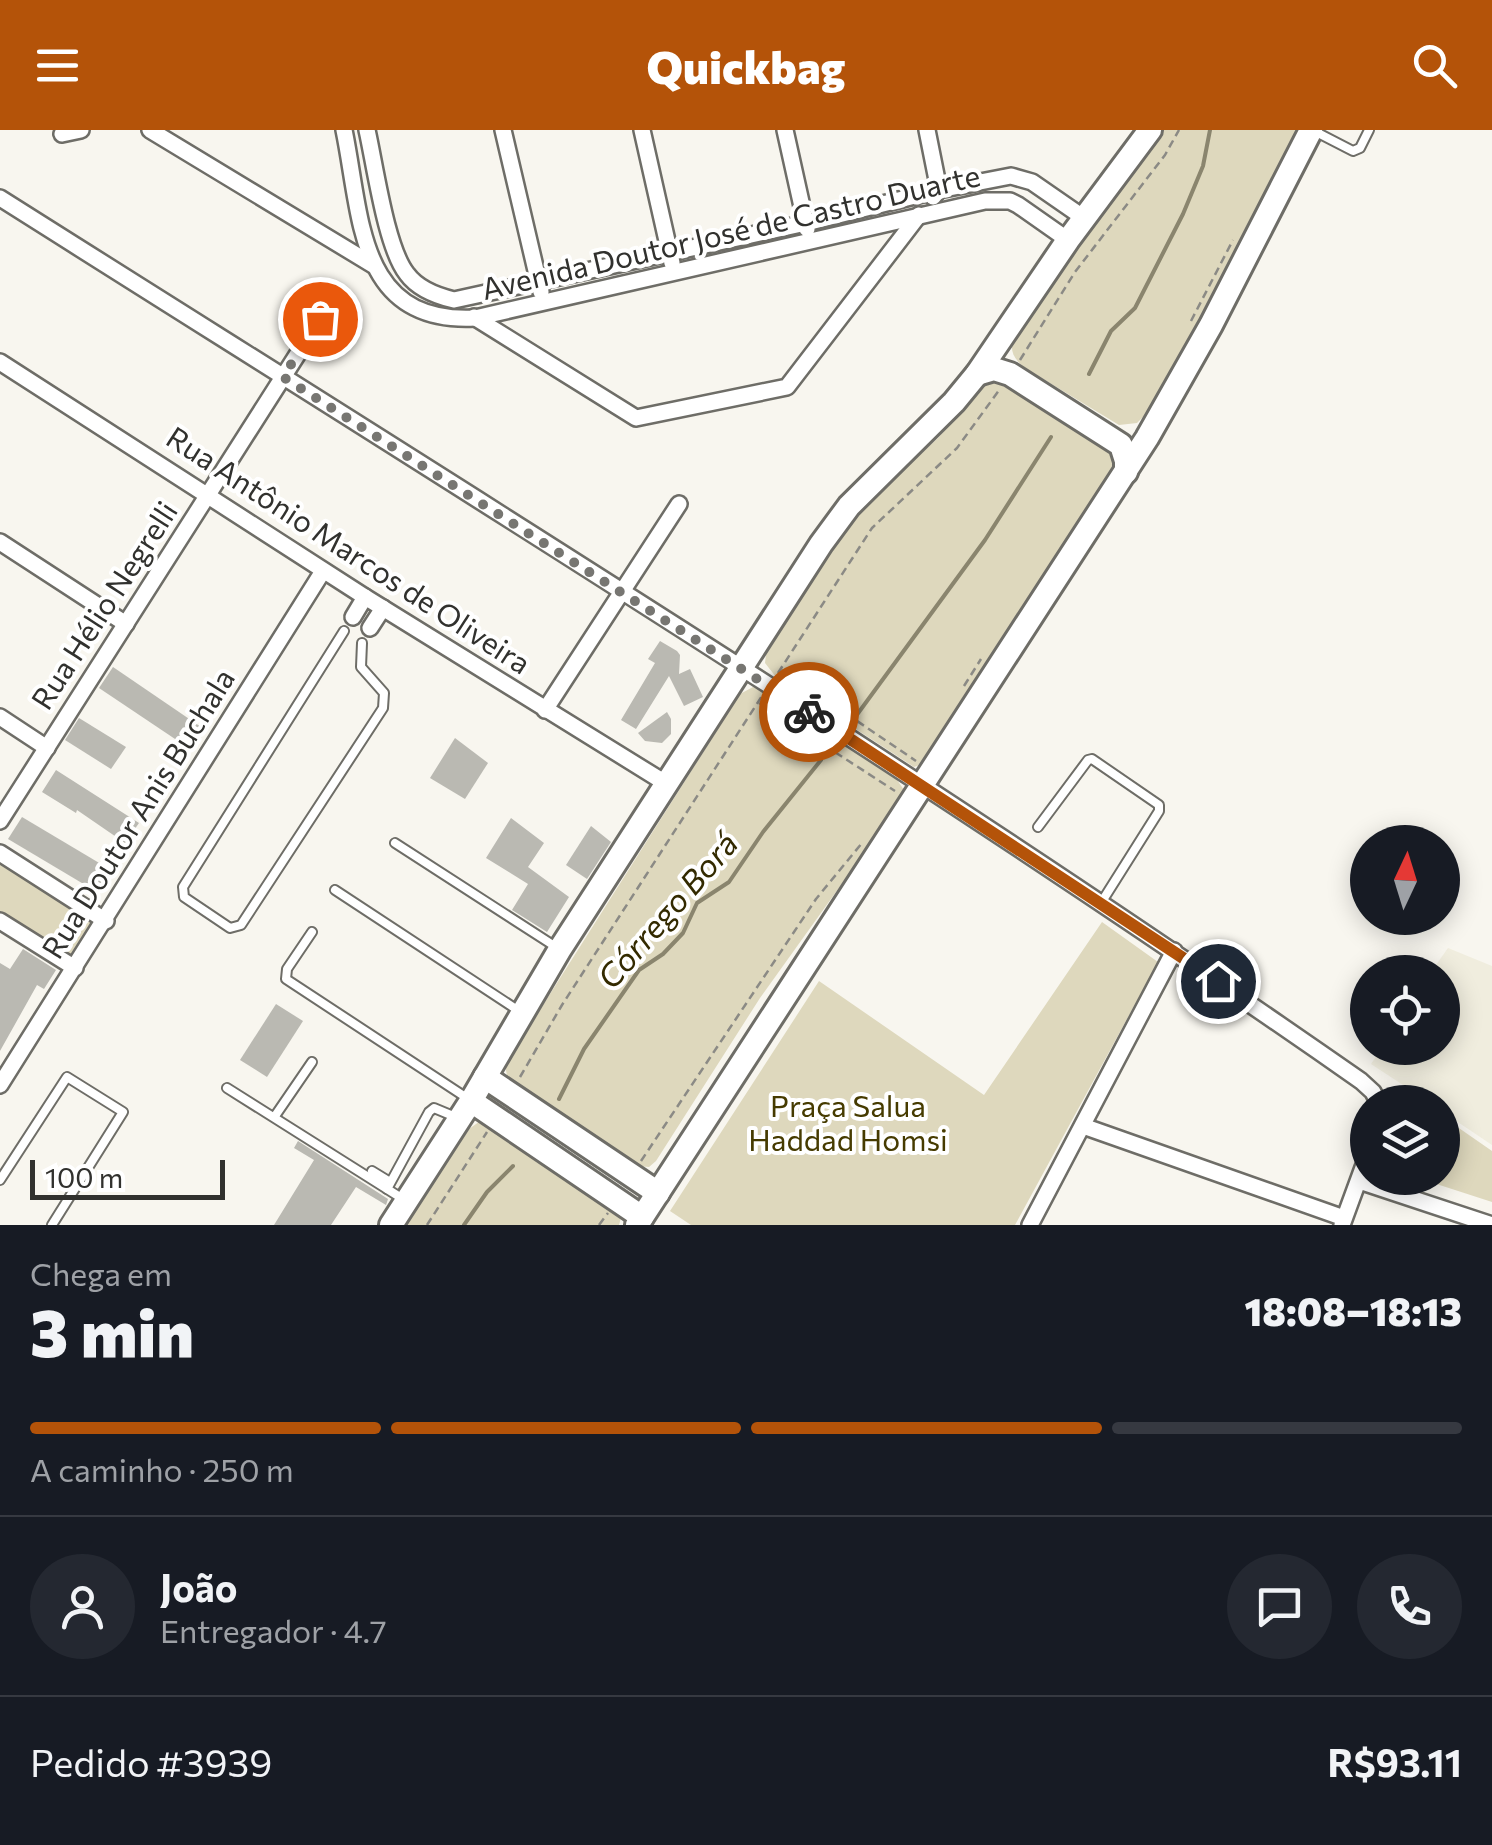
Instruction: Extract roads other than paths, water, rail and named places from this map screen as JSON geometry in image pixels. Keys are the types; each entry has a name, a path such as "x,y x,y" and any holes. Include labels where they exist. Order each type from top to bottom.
{"main road":[{"path":"391,1225 394,1191 466,1110 560,949 820,544 849,506 978,374 1068,240 1150,130"},
{"path":"466,1110 645,1222 658,1193 916,781 1147,438 1211,325 1311,130"},
{"path":"1001,341 1008,381"},
{"path":"978,374 994,369 1008,381 1121,445 1126,472"},
{"path":"1121,445 1147,438"},
{"path":"485,1078 658,1193"}],"street":[{"path":"62,134 81,130"},
{"path":"150,130 373,265"},
{"path":"173,130 179,148"},
{"name":"Avenida Doutor José de Castro Duarte","path":"344,130 373,265 392,292 412,308 453,320 986,201 1010,201 1068,240"},
{"name":"Avenida Doutor José de Castro Duarte","path":"367,130 393,244 405,272 415,282 447,299 464,300 1011,176 1032,182 1084,218"},
{"path":"503,130 543,301"},
{"path":"642,130 674,271"},
{"path":"785,130 810,242"},
{"path":"447,299 636,418 787,388 940,190 926,130"},
{"path":"1010,201 1011,176"},
{"path":"0,198 620,589 916,781 1174,952 1365,1085"},
{"path":"349,249 393,244"},
{"path":"514,342 520,307"},
{"name":"Rua Hélio Negrelli","path":"0,821 320,319"},
{"name":"Rua Antônio Marcos de Oliveira","path":"0,362 365,597 667,784"},
{"path":"544,710 679,504"},
{"path":"0,542 126,624"},
{"name":"Rua Doutor Anis Buchala","path":"0,1085 323,570"},
{"path":"346,628 365,597"},
{"path":"370,628 383,608"},
{"path":"0,718 47,748"},
{"path":"0,853 106,920"},
{"path":"0,921 75,968"},
{"path":"1030,1225 1174,952"},
{"path":"1082,1126 1343,1221 1353,1195"},
{"path":"1402,1195 1492,1224"}],"lane":[{"path":"1311,130 1352,150 1360,148 1369,130"},
{"path":"346,628 361,648 364,672 384,694 383,708 241,925 230,928 184,897 183,887 346,628"},
{"path":"1038,827 1092,759 1159,805 1159,811 1101,903"},
{"path":"395,843 560,949"},
{"path":"335,890 523,1014"},
{"path":"312,932 288,969 286,980 466,1110"},
{"path":"275,1116 312,1062"},
{"path":"0,1180 67,1077 123,1112 52,1225"},
{"path":"227,1088 394,1191"},
{"path":"372,1171 394,1191"}],"waterway":[{"name":"Córrego Borá","path":"1089,374 1111,331 1135,308 1183,214 1203,166 1210,130"},
{"name":"Córrego Borá","path":"856,716 985,540 1051,437"},
{"name":"Córrego Borá","path":"559,1099 584,1049 639,970 663,954 683,933 697,903 729,882 821,760"},
{"name":"Córrego Borá","path":"464,1225 487,1192 513,1166"}],"park label":[{"name":"Praça Salua Haddad Homsi","path":"848,1124"}]}
